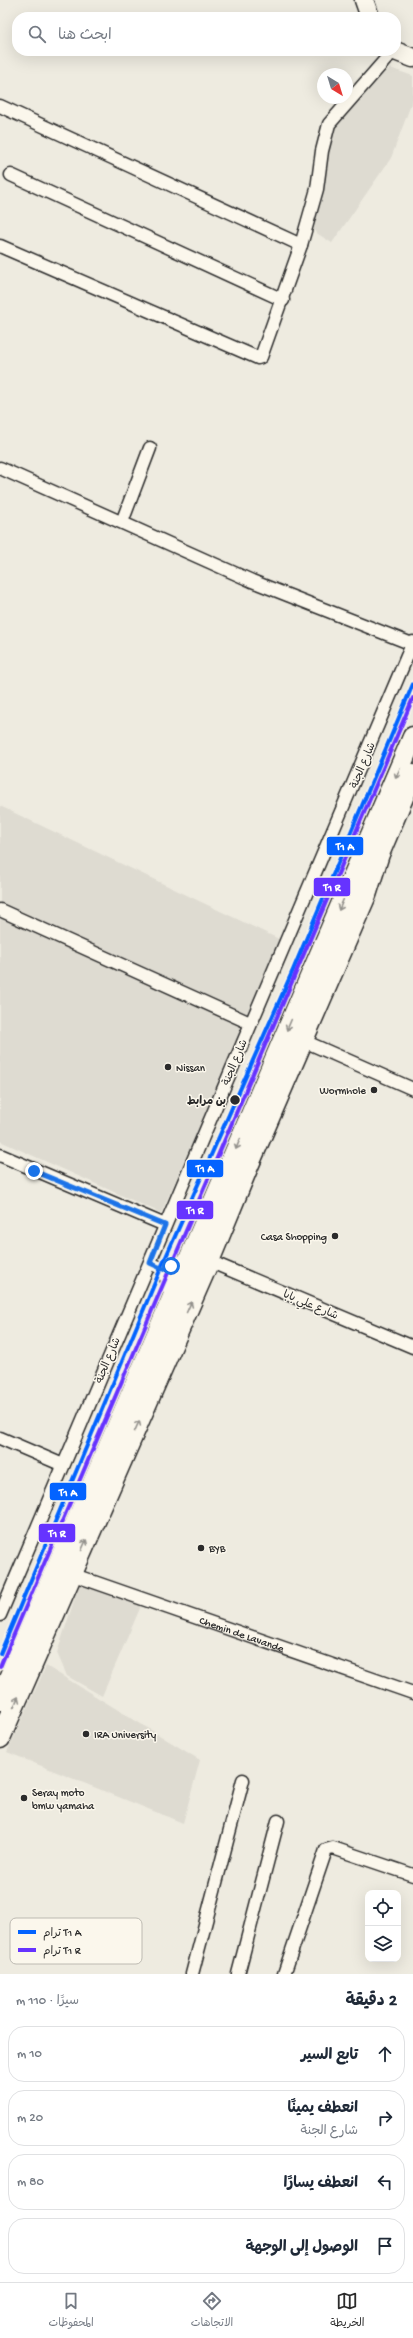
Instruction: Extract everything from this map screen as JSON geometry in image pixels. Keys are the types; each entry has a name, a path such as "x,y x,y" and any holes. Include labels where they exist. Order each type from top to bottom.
{"main road":[{"path":"364,0 368,12"},
{"path":"401,54 413,58"},
{"path":"0,1700 413,737"},
{"path":"0,1738 209,1261 249,1164 304,1041 366,895 379,854 413,774"}],"street":[{"path":"0,246 258,358 264,354 301,245 317,189 322,150 329,124 390,56"},
{"path":"0,106 301,245"},
{"path":"11,174 283,300"},
{"path":"122,522 150,448"},
{"path":"0,468 252,581 413,643"},
{"name":"شارع الجنة","path":"0,1615 150,1263 250,1023 413,643"},
{"path":"0,910 250,1023"},
{"path":"304,1041 413,1089"},
{"path":"0,1155 165,1225"},
{"path":"150,1263 163,1269 181,1262 192,1252"},
{"name":"شارع علي بابا","path":"209,1261 413,1347"},
{"path":"163,1269 172,1296"},
{"path":"0,1438 63,1465"},
{"name":"Chemin de Lavande","path":"72,1574 413,1693"},
{"path":"192,1974 243,1780"},
{"path":"238,1974 278,1821"},
{"path":"284,1974 326,1850 333,1848 413,1875"}],"shaded area":[{"path":"390,68 413,76 413,99 391,158 332,243 315,232 311,222 325,182 326,149 337,118"},
{"path":"0,806 283,941 161,1213 0,1141"},
{"path":"80,1582 141,1606 102,1696 67,1676 57,1653"},
{"name":"IRA University","path":"46,1666 200,1760 183,1823 7,1752"}],"transit line":[{"path":"0,1654 161,1268 293,970 413,684"},
{"path":"0,1667 413,698"}],"place":[{"name":"Nissan","path":"168,1067"},
{"name":"Wormhole","path":"374,1090"},
{"name":"بن مرابط","path":"235,1100"},
{"name":"Casa Shopping","path":"335,1236"},
{"name":"BYB","path":"201,1548"},
{"name":"IRA University","path":"86,1734"},
{"name":"Seray moto bmw yamaha","path":"24,1798"}],"route":[{"path":"34,1171 165,1225 162,1237 150,1263 163,1269 171,1266"}]}
